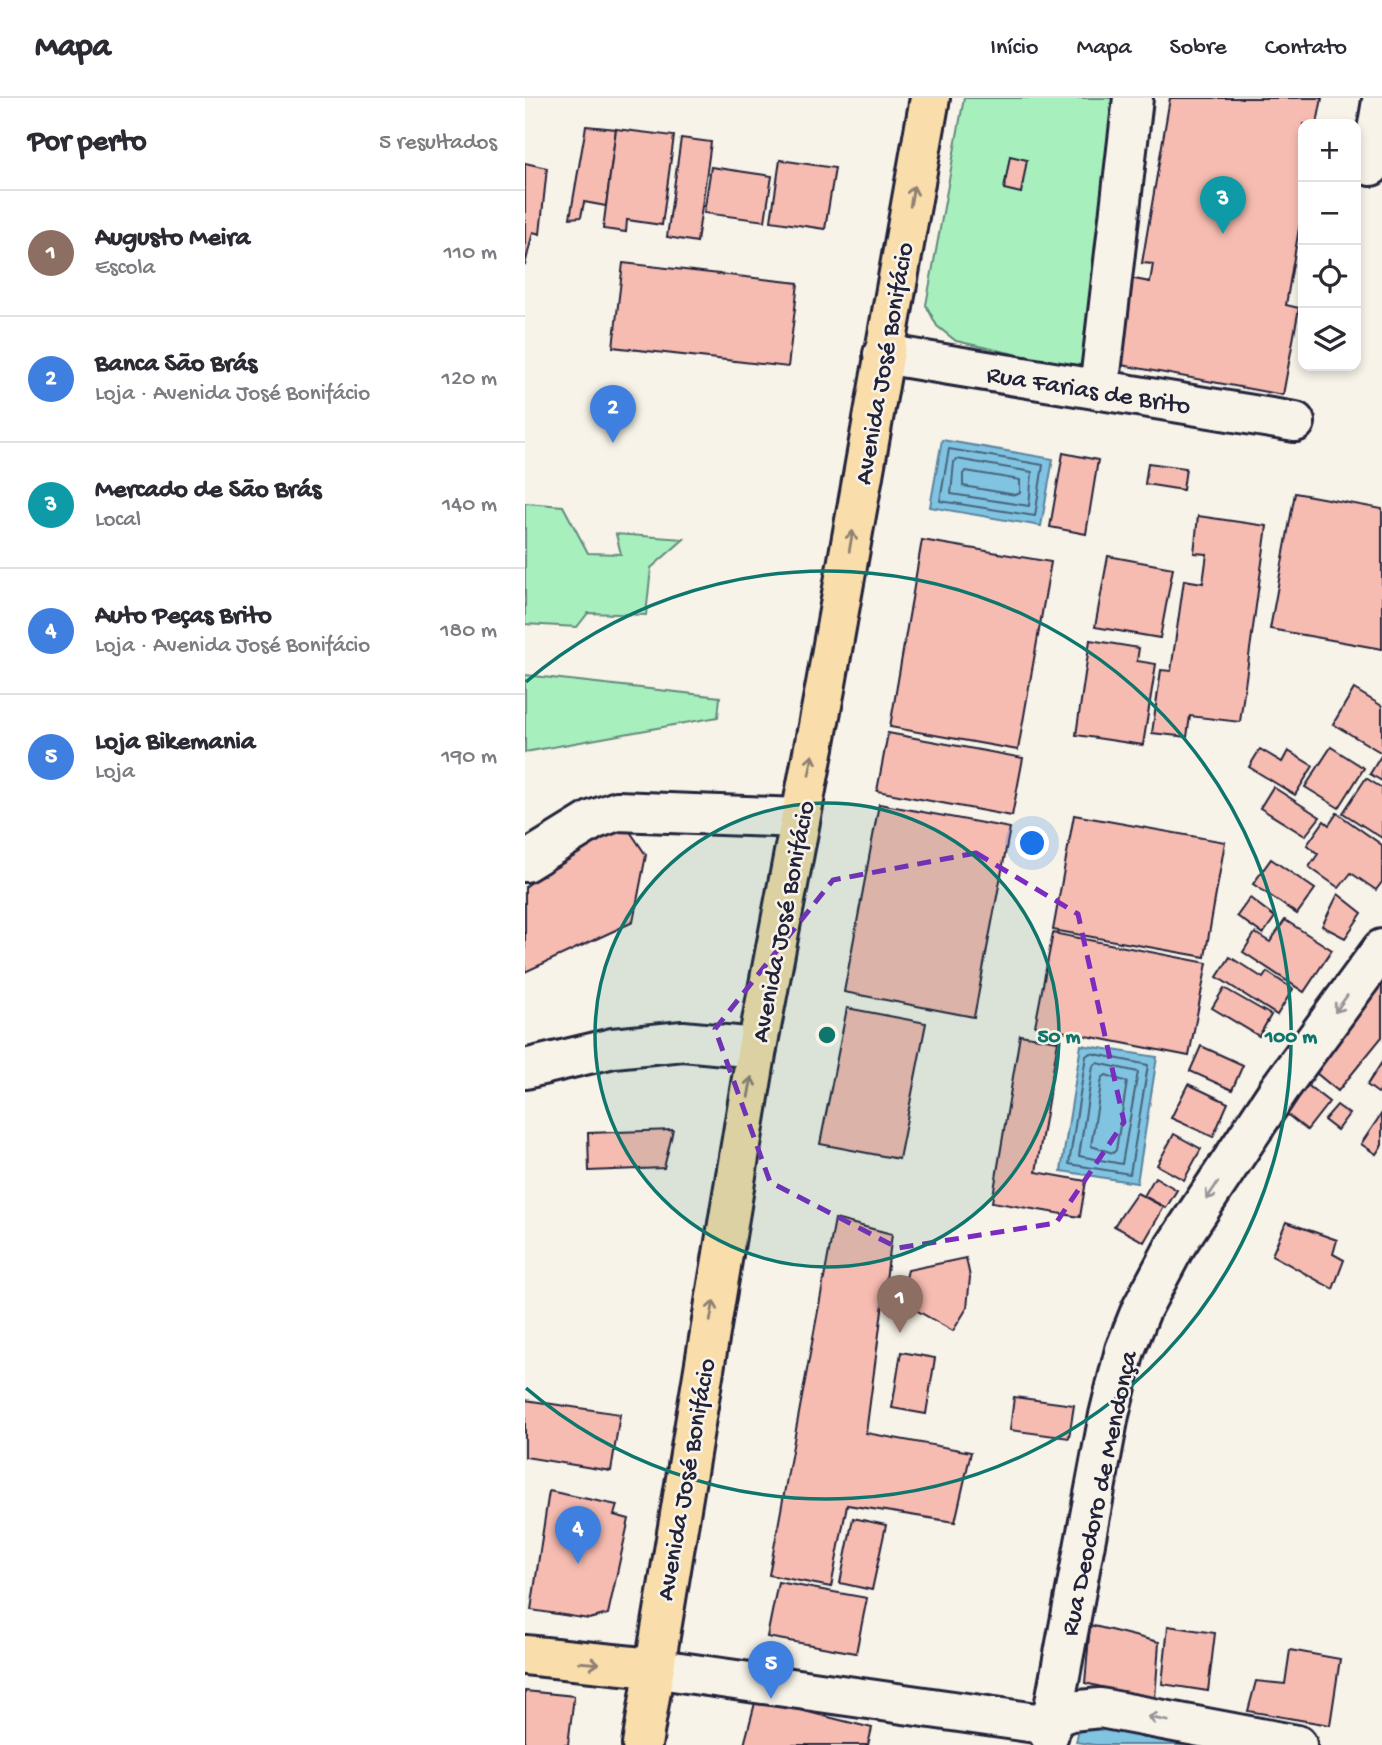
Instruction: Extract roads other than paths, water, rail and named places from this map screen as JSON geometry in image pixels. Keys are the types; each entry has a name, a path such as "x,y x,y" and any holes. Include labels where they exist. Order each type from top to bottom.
{"main road":[{"name":"Avenida José Bonifácio","path":"642,1745 652,1668 757,1048 930,98"},
{"path":"525,1655 652,1668"}],"street":[{"path":"1099,390 1133,98"},
{"path":"1371,166 1382,101"},
{"name":"Rua Farias de Brito","path":"883,354 1295,422"},
{"path":"525,862 593,820 617,811 800,818"},
{"name":"Rua Deodoro de Mendonça","path":"1050,1730 1109,1415 1125,1350 1140,1310 1174,1248 1280,1088 1381,951"},
{"path":"525,1069 613,1048 683,1041 757,1048"},
{"path":"652,1668 1050,1730 1071,1711 1100,1708 1297,1745"}],"water":[{"path":"942,440 1053,459 1041,526 930,507"},
{"path":"1081,1045 1157,1057 1137,1183 1061,1171"},
{"path":"1082,1718 1232,1745 1095,1745 1076,1742"}],"place":[{"name":"Mercado de São Brás","path":"1223,234"},
{"name":"Banca São Brás","path":"613,443"},
{"name":"Augusto Meira","path":"900,1333"},
{"name":"Auto Peças Brito","path":"578,1564"},
{"name":"Loja Bikemania","path":"771,1699"}]}
